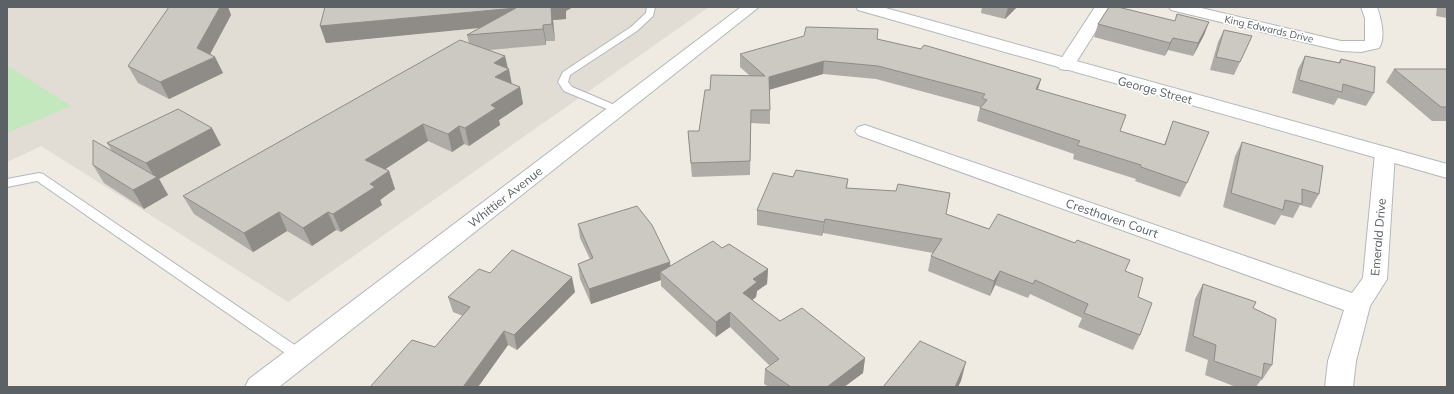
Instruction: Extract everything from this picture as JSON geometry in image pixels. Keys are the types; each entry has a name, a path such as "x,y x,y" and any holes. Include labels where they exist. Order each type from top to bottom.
{"street":[{"name":"Whittier Avenue","path":"259,387 751,7"},
{"name":"George Street","path":"864,7 1447,171"},
{"path":"1066,65 1104,7"},
{"name":"King Edwards Drive","path":"1177,7 1316,40 1361,48 1373,44 1373,18 1369,7"},
{"name":"Cresthaven Court","path":"866,131 1358,305"},
{"name":"Emerald Drive","path":"1339,387 1342,362 1358,305 1375,280 1385,153"}],"lane":[{"path":"618,110 568,89 562,82 566,74 634,29 650,14 651,7"},
{"path":"7,183 39,177 300,356"}],"shaded area":[{"path":"7,7 709,7 288,302 41,146 7,162"}],"green space":[{"path":"7,65 71,106 7,133"}],"building":[{"path":"169,7 220,7 197,48 215,57 160,82 128,66"},
{"path":"325,7 551,7 552,24 543,25 543,29 467,35 516,8 320,26"},
{"path":"1109,7 1118,7 1175,21 1177,14 1209,22 1198,43 1173,38 1170,43 1098,24"},
{"path":"806,27 878,29 877,39 921,49 924,45 1041,79 1036,89 1126,115 1120,131 1165,145 1173,121 1209,132 1187,183 1141,167 1141,165 1077,145 1080,141 980,108 987,100 982,98 985,94 878,66 824,61 769,77 770,110 751,110 750,161 691,163 688,131 699,131 705,90 710,90 711,75 765,76 740,54 804,36"},
{"path":"1224,30 1252,36 1240,62 1216,57"},
{"path":"460,40 505,56 494,63 509,69 495,77 520,87 491,105 496,108 465,128 459,126 448,134 423,124 365,160 389,171 370,184 375,187 333,214 328,212 303,228 279,212 244,233 183,196"},
{"path":"1305,56 1340,63 1341,59 1375,67 1374,93 1343,84 1342,92 1299,80"},
{"path":"1394,69 1447,69 1447,107 1441,107"},
{"path":"178,109 212,128 146,163 107,143"},
{"path":"93,140 157,177 133,190 93,165"},
{"path":"1242,142 1323,166 1319,194 1302,189 1302,204 1285,200 1283,210 1231,193"},
{"path":"796,170 848,179 846,188 896,191 898,184 950,193 946,214 989,229 998,214 1075,243 1077,240 1130,260 1125,271 1143,278 1138,297 1152,303 1140,335 1084,313 1088,304 1035,280 1033,284 1000,271 994,281 931,256 942,239 825,219 824,222 757,210 773,173 793,177"},
{"path":"637,206 652,225 670,262 589,289 578,264 593,258 578,224"},
{"path":"713,241 722,248 729,244 768,269 753,279 757,282 743,293 780,321 802,308 865,358 827,387 791,387 765,369 779,359 730,312 716,322 660,272"},
{"path":"512,250 572,277 514,335 504,331 463,387 370,387 412,340 435,347 470,307 448,297 479,269 490,273"},
{"path":"1203,284 1256,302 1253,308 1276,319 1272,365 1264,363 1262,378 1214,361 1216,345 1193,336"},
{"path":"920,341 966,362 955,387 883,387"}]}
